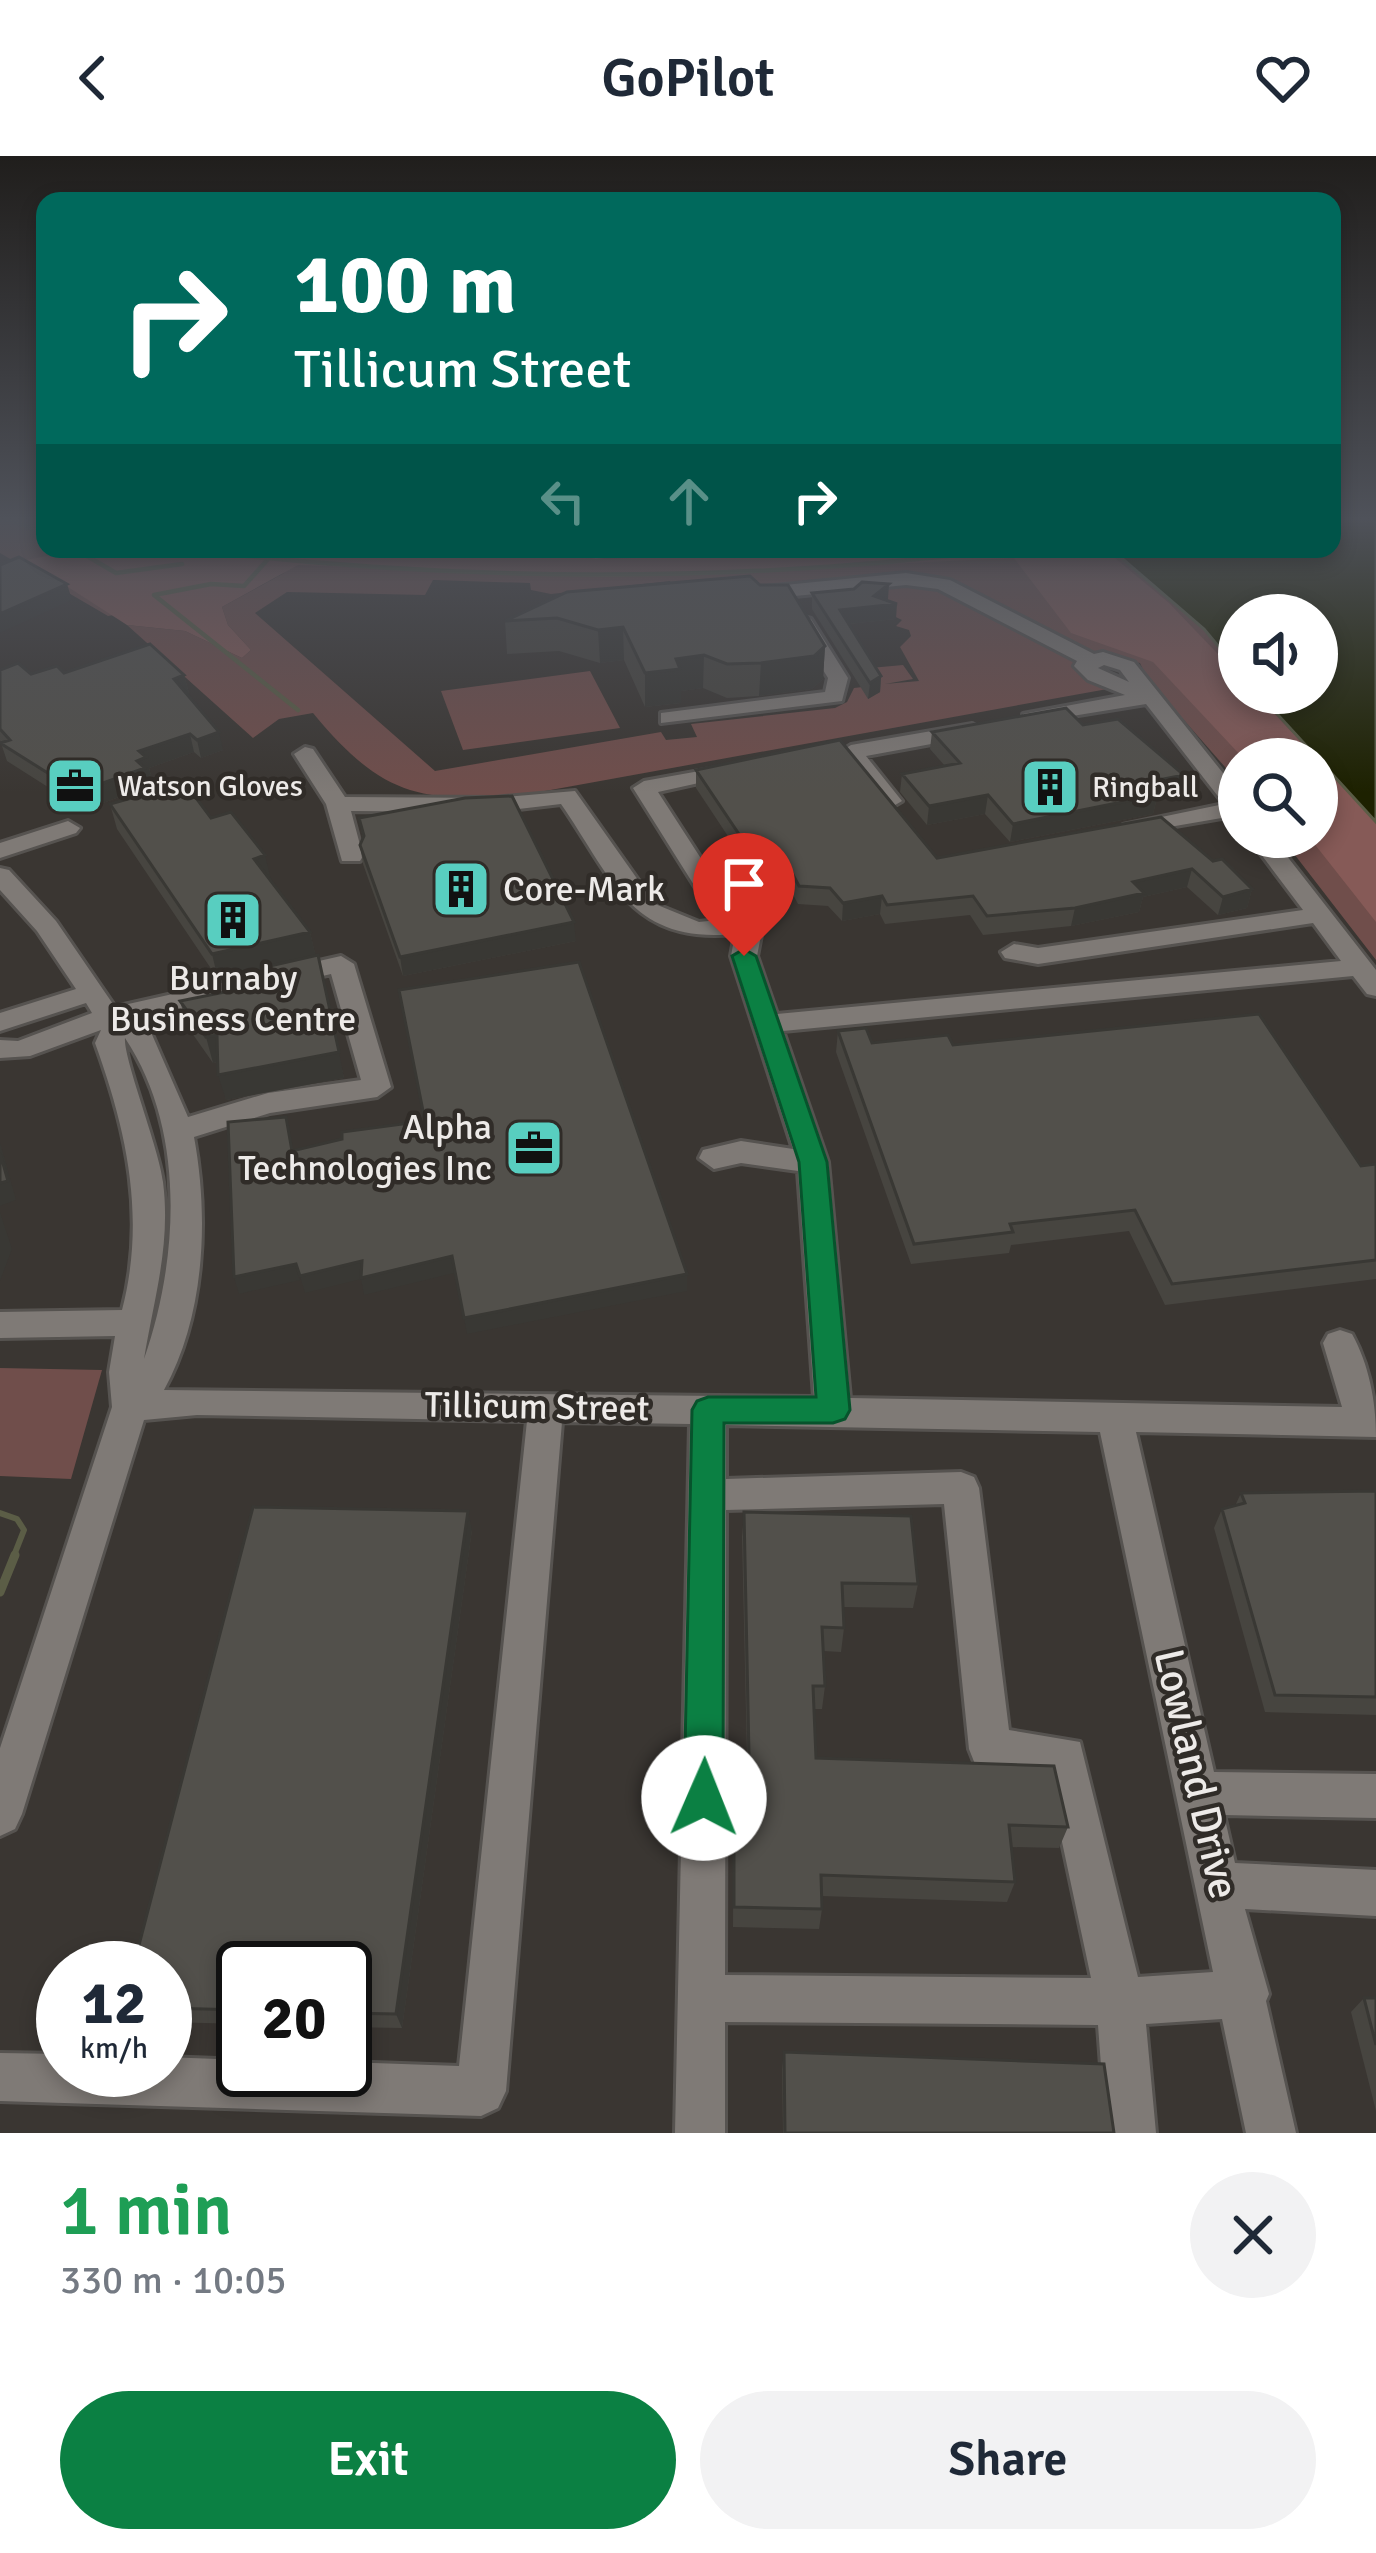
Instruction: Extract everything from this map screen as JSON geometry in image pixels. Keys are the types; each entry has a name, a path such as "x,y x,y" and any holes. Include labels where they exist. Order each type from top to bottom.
{"street":[{"path":"669,718 700,704 835,697 838,677 796,608"},
{"path":"990,608 1090,660 1123,663 1218,782"},
{"path":"904,818 851,752 1150,697"},
{"path":"1101,706 1130,734"},
{"path":"305,754 338,804 351,856"},
{"path":"750,926 713,896 644,788 753,765"},
{"path":"338,804 494,805 567,796 646,909 696,930 750,926"},
{"path":"1104,835 1218,812"},
{"path":"0,851 68,828"},
{"path":"1276,858 1368,978"},
{"path":"0,875 47,926 113,1022 136,1030 150,1053 178,1130 189,1185 187,1256 158,1378 130,1406 0,1814"},
{"path":"1014,952 1038,956 1318,915"},
{"path":"750,926 744,956 813,1162 833,1410"},
{"path":"0,1049 20,1049 341,964 377,1087 268,1103 178,1130"},
{"path":"767,1024 1368,978"},
{"path":"0,1022 93,992"},
{"path":"113,1022 110,1043 150,1176 147,1270 122,1378 130,1406"},
{"path":"714,1157 741,1152 813,1162"},
{"path":"0,1325 135,1323"},
{"path":"1340,1343 1370,1422"},
{"name":"Tillicum Street","path":"130,1406 197,1401 1370,1422"},
{"path":"0,2077 482,2091 546,1408"},
{"path":"700,2133 708,1410"},
{"name":"Lowland Drive","path":"1115,1417 1245,1994 1271,2133"},
{"path":"707,1495 962,1488 990,1749 1065,1757 1120,2002 1131,2133"},
{"path":"1200,1793 1376,1796"},
{"path":"1220,1885 1376,1893"},
{"path":"702,1998 1120,2002 1245,1994"}],"shaded area":[{"path":"95,608 151,608 108,616"},
{"path":"101,608 222,608 228,625 251,650 242,658 185,631 127,625"},
{"path":"222,608 262,608 255,613 435,771 661,732 666,740 697,737 691,724 835,708 847,702 854,688 880,685 870,668 903,665 913,679 885,684 919,681 900,647 911,636 909,630 896,626 902,620 878,608 976,608 1079,661 1083,678 1113,688 523,795 455,797 404,788 381,777 313,713 279,719 253,738 127,625 185,631 242,658 251,650 228,625"},
{"path":"1008,608 1197,608 1218,623 1218,714 1316,714 1335,738 1218,738 1218,759 1147,678 1140,663 1098,656"},
{"path":"1052,608 1174,608 1218,654 1218,714 1275,714 1297,738 1224,738 1153,662 1071,633"},
{"path":"1180,608 1218,608 1218,646 1204,629"},
{"path":"1338,608 1376,608 1376,822 1338,780 1338,738 1299,738 1277,714 1338,714"},
{"path":"590,671 620,728 463,750 441,691"},
{"path":"1338,742 1376,790 1376,960 1297,858 1338,858"},
{"path":"1338,781 1376,822 1376,922 1326,858 1338,858"},
{"path":"0,1368 102,1370 71,1479 0,1476"}],"building":[{"path":"532,608 802,608 825,646 814,656 761,663 727,664 704,655 676,659 680,669 645,673 623,627 598,630 557,618 505,621"},
{"path":"822,608 857,608 840,610 881,676 870,683"},
{"path":"150,644 184,675 174,679 219,732 197,740 190,734 139,751 146,757 137,761 145,768 78,792 0,743 10,740 0,729 0,670 18,663 31,674 57,666 64,673"},
{"name":"Ringball","path":"1066,708 1083,725 1118,719 1184,775 1144,783 1157,795 1013,824 988,795 929,806 902,774 960,763 932,732"},
{"path":"840,740 937,858 1161,817 1213,861 1222,859 1252,889 1223,897 1192,869 1133,882 1144,893 1075,908 987,916 973,896 887,905 882,896 843,903 830,888 799,886 790,869 765,873 696,770"},
{"name":"Burnaby Business Centre","path":"185,783 211,818 231,812 265,855 254,859 310,932 212,954 110,804"},
{"name":"Core-Mark","path":"512,796 574,922 400,957 360,845 364,836 359,818 465,798"},
{"path":"318,955 339,1052 218,1075 217,1035 206,1037 180,1001 260,985 261,968"},
{"name":"Alpha Technologies Inc","path":"579,962 687,1274 464,1318 452,1256 361,1278 362,1261 300,1276 296,1264 234,1277 228,1122 286,1117 292,1151 342,1139 342,1132 425,1121 399,990"},
{"path":"1259,1014 1361,1166 1376,1164 1376,1260 1172,1284 1135,1210 1010,1224 1013,1232 914,1244 838,1031 866,1028 872,1043 948,1035 953,1045"},
{"path":"0,1153 8,1181 0,1183"},
{"path":"1376,1491 1376,1697 1275,1695 1222,1509 1245,1503 1241,1493"},
{"path":"253,1507 468,1511 396,2014 372,2014 372,1941 216,1941 216,2009 192,2009 192,1941 140,1941"},
{"path":"744,1512 911,1516 918,1584 842,1583 844,1628 822,1627 825,1686 813,1686 816,1758 1054,1766 1068,1827 1009,1825 1015,1882 821,1875 822,1909 734,1907 734,1755 749,1756"},
{"path":"1364,1998 1376,1998 1376,2045"},
{"path":"784,2052 1104,2064 1114,2133 785,2133"}],"waterway":[{"path":"171,608 298,710"},
{"path":"0,1513 17,1519 24,1530 13,1558"},
{"path":"0,1592 15,1555"}],"place":[{"name":"Watson Gloves","path":"75,786"},
{"name":"Ringball","path":"1050,787"},
{"name":"Core-Mark","path":"461,889"},
{"name":"Burnaby Business Centre","path":"233,920"},
{"name":"Alpha Technologies Inc","path":"534,1148"}],"route":[{"path":"704,1798 708,1410 833,1410 821,1214 813,1162 744,956"}]}
